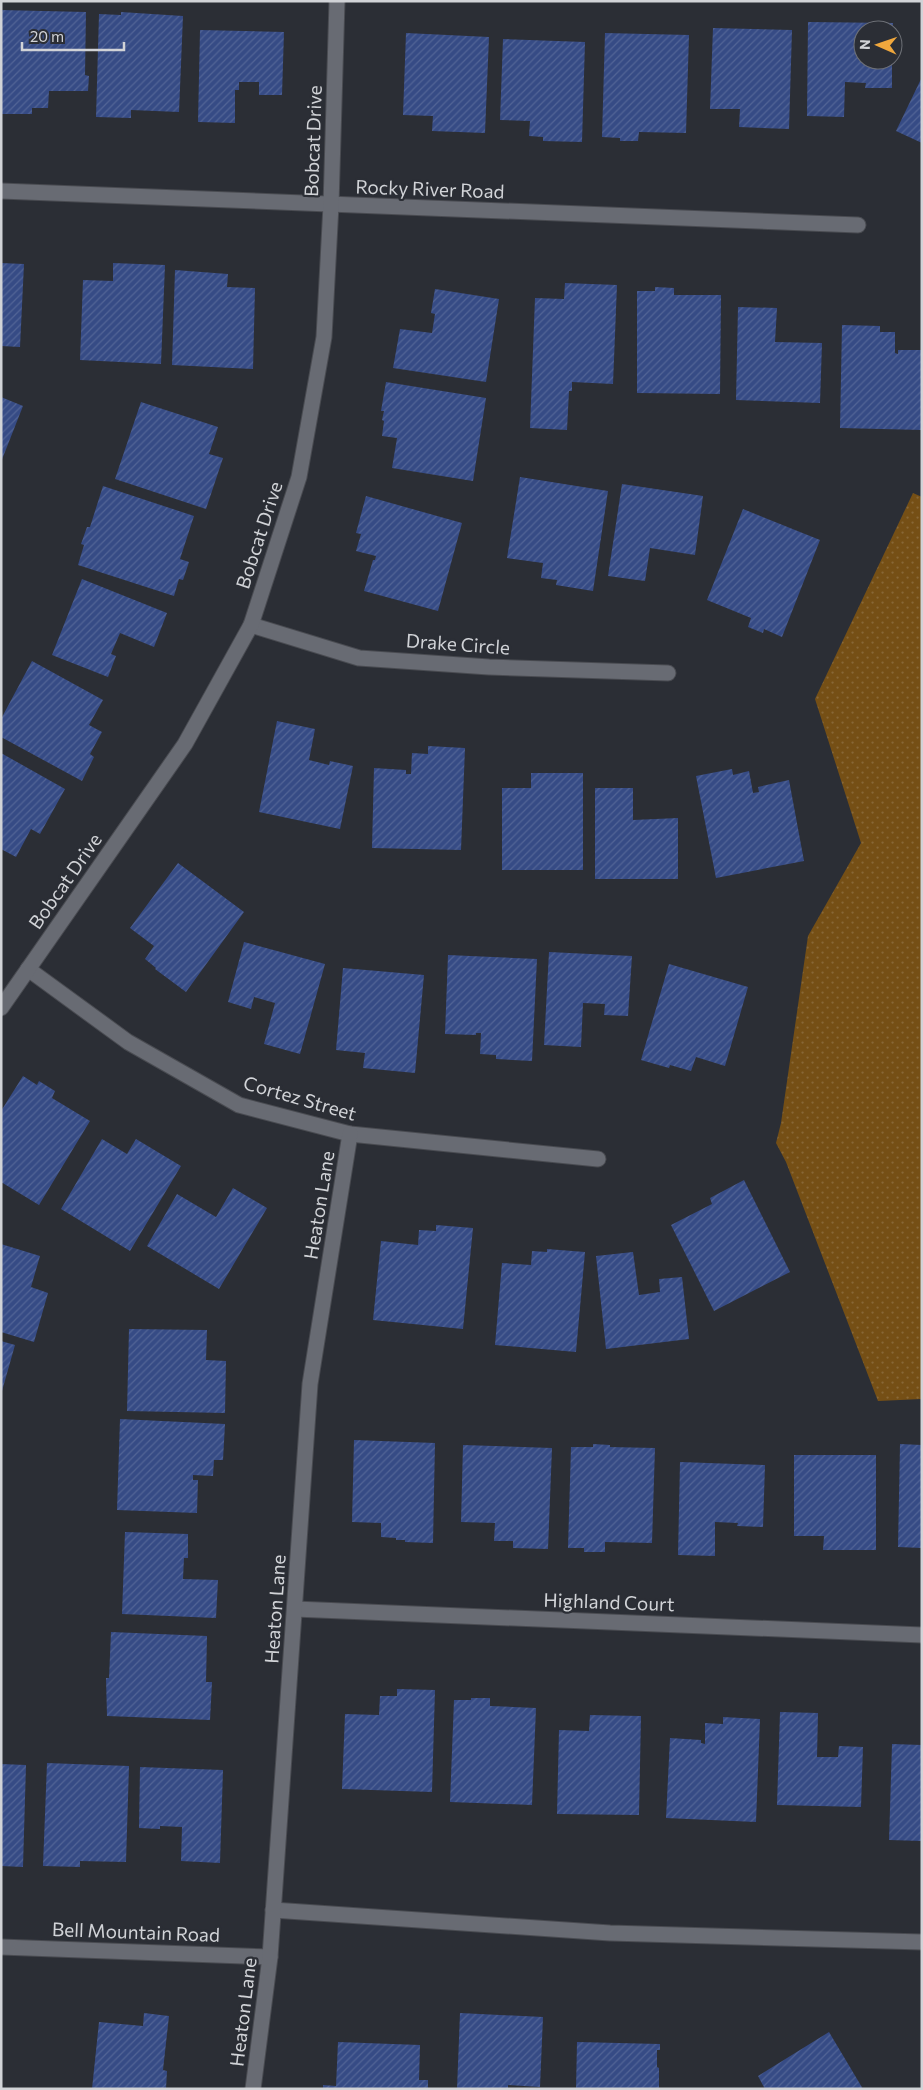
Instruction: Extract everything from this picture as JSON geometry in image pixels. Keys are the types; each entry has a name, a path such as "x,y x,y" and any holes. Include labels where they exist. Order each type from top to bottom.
{"street":[{"name":"Bobcat Drive","path":"1,1008 185,744 251,625 299,477 324,337 331,205 337,1"},
{"name":"Rocky River Road","path":"1,191 858,225"},
{"name":"Drake Circle","path":"251,625 360,658 489,667 668,673"},
{"name":"Cortez Street","path":"28,969 128,1042 239,1105 350,1134 598,1159"},
{"name":"Heaton Lane","path":"253,2089 270,1958 274,1910 310,1384 350,1134"},
{"name":"Highland Court","path":"295,1609 922,1636"},
{"path":"274,1910 610,1933 922,1942"},
{"name":"Bell Mountain Road","path":"1,1947 270,1958"}],"shaded area":[{"path":"913,493 922,497 922,1399 878,1401 786,1162 776,1143 781,1123 808,936 861,843 815,699"}],"building":[{"path":"1,10 86,12 85,75 89,76 88,91 49,91 48,108 32,108 32,114 1,114"},
{"path":"121,12 183,16 179,112 131,110 131,118 96,117 99,14 121,15"},
{"path":"808,22 853,23 853,70 892,70 892,88 865,88 866,83 845,82 844,117 807,116"},
{"path":"713,28 792,30 789,129 739,127 740,109 710,109"},
{"path":"200,30 284,32 282,95 259,95 259,82 239,82 239,90 235,90 235,123 198,122"},
{"path":"406,33 489,37 485,133 432,131 433,116 403,115"},
{"path":"605,33 689,35 686,133 639,132 638,141 620,141 620,138 602,137"},
{"path":"503,39 585,42 582,142 543,141 543,137 529,136 530,121 500,120"},
{"path":"922,77 922,143 896,131"},
{"path":"1,263 24,264 20,347 1,346"},
{"path":"113,263 165,265 161,364 80,360 83,280 113,281"},
{"path":"175,270 228,274 227,287 255,288 253,369 172,365"},
{"path":"565,283 617,285 613,384 572,382 572,391 569,391 567,430 530,428 535,298 564,299"},
{"path":"655,287 674,288 674,295 721,295 720,394 637,393 637,291 655,291"},
{"path":"435,289 499,299 486,382 393,368 400,329 432,333 435,314 431,313"},
{"path":"738,307 777,308 775,342 822,343 820,403 736,400"},
{"path":"842,325 880,326 880,332 895,332 895,353 898,354 898,350 922,350 922,430 840,428"},
{"path":"386,382 486,398 473,481 392,468 397,438 382,436 384,411 381,411"},
{"path":"1,397 23,406 1,462"},
{"path":"141,402 218,427 209,454 223,458 206,509 115,479"},
{"path":"520,477 608,491 593,591 556,585 557,580 541,578 543,563 507,558"},
{"path":"622,484 703,496 695,555 650,548 645,581 608,576"},
{"path":"103,486 194,516 180,559 189,562 183,580 179,579 174,596 78,565 84,545 81,544 87,527 90,527"},
{"path":"366,496 462,523 438,611 364,591 373,560 375,560 376,556 356,551 361,534 356,533"},
{"path":"743,509 820,540 782,637 764,629 763,633 748,627 751,618 707,600"},
{"path":"82,579 167,613 154,647 120,633 111,654 116,656 108,677 52,655"},
{"path":"32,661 103,700 89,725 102,732 90,754 94,757 82,781 1,737 1,719"},
{"path":"277,721 315,729 309,760 329,765 330,761 353,766 340,829 259,812"},
{"path":"428,746 465,748 461,850 372,848 374,768 406,770 406,774 411,774 412,753 428,754"},
{"path":"1,753 65,789 40,834 31,829 16,857 1,849"},
{"path":"732,769 733,775 749,771 753,793 759,792 758,787 789,780 804,861 716,878 696,776"},
{"path":"531,773 583,773 583,870 502,870 502,788 531,788"},
{"path":"595,788 633,788 633,820 678,818 678,879 595,879"},
{"path":"178,863 244,912 186,992 155,969 145,959 154,946 130,928"},
{"path":"244,942 325,964 300,1054 264,1044 275,1003 254,997 251,1009 228,1002"},
{"path":"549,952 632,956 628,1016 604,1015 605,1004 583,1003 581,1047 544,1045"},
{"path":"448,955 537,959 532,1061 496,1059 496,1055 480,1054 481,1033 476,1033 476,1035 445,1034"},
{"path":"669,964 748,987 725,1066 696,1057 691,1071 670,1065 669,1068 641,1060"},
{"path":"343,968 424,975 415,1073 363,1068 365,1053 336,1050"},
{"path":"23,1076 37,1085 39,1081 55,1091 52,1098 90,1121 39,1205 1,1182 1,1111"},
{"path":"102,1139 127,1154 136,1139 181,1166 130,1251 61,1209"},
{"path":"744,1180 790,1272 714,1311 671,1225 712,1204 710,1198"},
{"path":"233,1188 267,1208 219,1289 147,1246 177,1194 216,1217"},
{"path":"436,1225 473,1228 463,1329 373,1320 381,1241 418,1245 419,1230 436,1231"},
{"path":"1,1244 40,1256 31,1287 48,1293 34,1342 1,1332"},
{"path":"547,1249 585,1252 576,1352 495,1345 502,1263 531,1265 532,1251 547,1252"},
{"path":"633,1252 639,1295 660,1292 659,1279 682,1277 689,1339 606,1349 596,1256"},
{"path":"129,1329 207,1330 206,1360 226,1361 225,1413 127,1411"},
{"path":"1,1341 15,1345 2,1391 1,1391"},
{"path":"120,1419 225,1424 223,1460 214,1460 213,1476 193,1475 193,1480 198,1480 197,1513 117,1510"},
{"path":"354,1440 435,1443 433,1543 405,1542 405,1540 396,1540 396,1538 381,1537 381,1523 352,1522"},
{"path":"593,1444 610,1445 610,1447 655,1448 652,1543 605,1542 605,1552 584,1552 584,1548 568,1548 571,1447 593,1447"},
{"path":"900,1444 922,1445 922,1548 898,1547"},
{"path":"463,1445 552,1448 548,1549 513,1548 513,1541 494,1541 495,1523 461,1522"},
{"path":"794,1455 876,1455 876,1550 823,1550 824,1536 794,1536"},
{"path":"680,1462 765,1465 763,1527 737,1526 738,1523 715,1522 715,1556 678,1555"},
{"path":"125,1532 188,1534 188,1558 184,1558 183,1579 218,1580 216,1618 122,1614"},
{"path":"111,1632 207,1636 206,1682 212,1682 210,1720 107,1716 106,1678 109,1678"},
{"path":"397,1689 435,1690 432,1792 342,1789 345,1714 379,1715 380,1696 397,1696"},
{"path":"471,1698 490,1698 490,1706 536,1708 532,1805 450,1802 454,1700 471,1700"},
{"path":"780,1712 818,1713 817,1757 838,1757 839,1746 863,1747 861,1807 777,1805"},
{"path":"590,1715 641,1716 639,1815 557,1814 559,1730 589,1731"},
{"path":"723,1717 760,1719 756,1822 666,1818 670,1738 701,1740 701,1743 705,1744 705,1723 723,1724"},
{"path":"892,1744 922,1745 922,1841 889,1840"},
{"path":"47,1763 129,1766 126,1862 80,1861 80,1867 43,1866"},
{"path":"1,1764 26,1765 23,1867 1,1866"},
{"path":"140,1767 223,1770 220,1863 181,1861 182,1827 160,1826 160,1829 139,1828"},
{"path":"144,2013 169,2016 163,2070 167,2071 166,2089 92,2089 99,2022 143,2026"},
{"path":"460,2013 543,2017 540,2087 508,2085 508,2089 457,2089"},
{"path":"829,2032 863,2089 765,2089 758,2076"},
{"path":"338,2042 420,2045 419,2080 428,2080 428,2089 323,2089 323,2085 336,2086"},
{"path":"577,2042 660,2044 660,2050 657,2050 659,2089 576,2089"}]}
